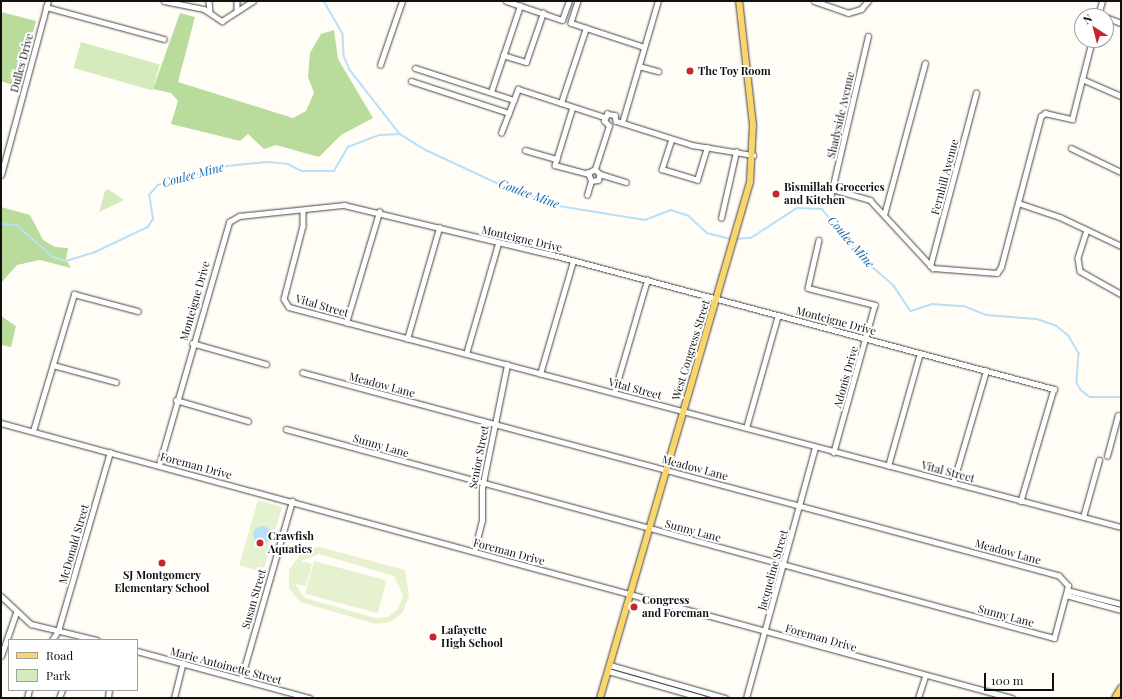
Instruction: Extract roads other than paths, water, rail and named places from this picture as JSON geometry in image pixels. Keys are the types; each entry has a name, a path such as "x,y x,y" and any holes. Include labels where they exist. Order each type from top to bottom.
{"main road":[{"name":"West Congress Street","path":"600,698 631,594 682,411 731,252 753,155 739,1"},
{"path":"1115,698 1121,688"}],"street":[{"name":"Dulles Drive","path":"1,175 48,1"},
{"path":"164,1 210,12 222,20 253,1"},
{"path":"209,1 210,12"},
{"path":"237,1 237,11"},
{"path":"380,65 402,1"},
{"path":"506,1 562,20 569,1"},
{"path":"578,1 571,23 644,47"},
{"path":"622,123 658,1"},
{"path":"814,1 848,13 861,9 868,1"},
{"path":"491,92 520,6"},
{"path":"46,7 164,39"},
{"path":"503,55 526,62 543,13"},
{"path":"561,103 586,28"},
{"name":"Shadyside Avenue","path":"830,198 868,36"},
{"path":"832,189 866,198 884,215 930,266 998,272 1041,116 1048,113 1071,120 1090,48"},
{"path":"884,215 925,63"},
{"path":"639,66 658,71"},
{"path":"415,68 514,100"},
{"path":"1082,79 1121,96"},
{"path":"411,81 509,113"},
{"path":"501,133 518,89 604,117 613,113 616,121"},
{"name":"Fernhill Avenue","path":"930,266 976,93"},
{"path":"573,107 555,164 588,174 591,181 587,195"},
{"path":"604,117 609,126"},
{"path":"616,121 672,139 707,148 753,155"},
{"path":"588,174 595,169 609,126 616,121"},
{"path":"672,139 662,169 697,180 707,148"},
{"path":"1071,148 1121,172"},
{"path":"525,150 557,159"},
{"path":"721,218 736,152"},
{"path":"595,169 600,174 626,182"},
{"path":"591,181 598,180 600,174"},
{"path":"1018,203 1087,230 1121,246"},
{"name":"Monteigne Drive","path":"159,465 192,343 229,222 239,216 303,210 344,204 498,244 647,280 1054,389 1021,501"},
{"name":"Vital Street","path":"303,210 304,226 284,302 289,308 1121,527"},
{"path":"346,323 379,212"},
{"path":"407,339 439,228"},
{"path":"1087,230 1078,258 1080,270 1121,294"},
{"name":"Adonis Drive","path":"819,240 808,288 876,305 834,452"},
{"path":"466,354 498,244"},
{"path":"540,374 573,261"},
{"path":"614,393 647,280"},
{"path":"33,431 74,294 138,311"},
{"path":"746,428 778,315"},
{"path":"192,343 266,364"},
{"path":"888,466 920,354"},
{"path":"54,365 116,382"},
{"name":"Senior Street","path":"474,552 482,521 482,484 507,366"},
{"path":"953,483 986,371"},
{"name":"Meadow Lane","path":"303,373 1053,574 1065,580 1067,590"},
{"path":"176,400 248,421"},
{"path":"1107,456 1118,414"},
{"name":"Foreman Drive","path":"1,423 292,501 925,676 1012,698"},
{"path":"1115,426 1121,428"},
{"name":"Sunny Lane","path":"286,429 482,484 1054,638 1066,595"},
{"name":"Jacqueline Street","path":"746,698 784,565 815,447"},
{"name":"McDonald Street","path":"53,639 58,631 110,452"},
{"path":"1083,517 1099,460"},
{"name":"Susan Street","path":"240,679 292,501"},
{"path":"1121,604 1067,590 1066,595 1121,610"},
{"path":"1,596 16,613 30,624 93,639"},
{"path":"1109,607 1111,601"},
{"path":"1,656 16,613"},
{"name":"Marie Antoinette Street","path":"138,651 310,698"},
{"path":"174,698 183,663"},
{"path":"609,668 647,676 725,698"},
{"path":"609,668 646,682 703,698"},
{"path":"646,682 647,676"},
{"path":"918,698 925,676"},
{"path":"660,686 662,680"},
{"path":"694,696 696,690"}],"water":[{"path":"262,526 268,529 271,535 268,541 262,544 256,541 253,535 256,529"}],"waterway":[{"name":"Coulee Mine","path":"324,1 343,34 344,56 350,70 400,134 426,150 501,185 559,206 645,220 671,210 689,216 707,233 731,239"},
{"name":"Coulee Mine","path":"1,224 17,225 53,257 66,261 93,253 148,227 153,219 149,195 158,185 227,166 267,162 288,164 302,171 334,171 348,147 380,135 400,134"},
{"name":"Coulee Mine","path":"735,239 751,238 797,208 822,209 868,263 894,286 911,311 932,304 964,306 986,315 1037,319 1057,326 1069,336 1079,353 1077,383 1081,390 1090,397 1121,397"}],"place":[{"name":"The Toy Room","path":"690,71"},
{"name":"Bismillah Groceries and Kitchen","path":"776,194"},
{"name":"Crawfish Aquatics","path":"260,543"},
{"name":"SJ Montgomery Elementary School","path":"162,563"},
{"name":"Congress and Foreman","path":"634,607"},
{"name":"Lafayette High School","path":"433,637"}]}
